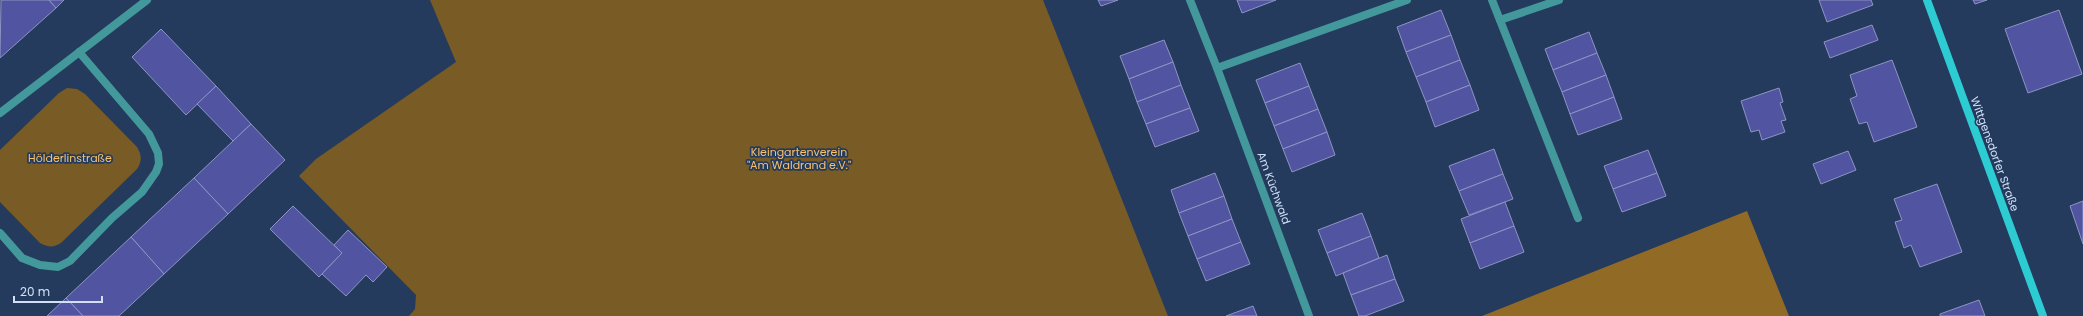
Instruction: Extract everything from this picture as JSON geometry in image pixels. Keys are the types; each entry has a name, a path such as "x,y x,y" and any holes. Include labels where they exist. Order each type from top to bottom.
{"street":[{"path":"2,108 147,0"},
{"name":"Am Küchwald","path":"1190,0 1217,68 1309,316"},
{"path":"1217,68 1407,0"},
{"path":"1492,0 1578,218"},
{"path":"1500,20 1559,0"},
{"name":"Wittgensdorfer Straße","path":"1927,0 2043,316"},
{"path":"0,233 22,258 40,265 58,266 70,261 112,218 142,192 156,172 159,164 158,153 149,134 79,52"}],"green space":[{"name":"Kleingartenverein \"Am Waldrand e.V.\"","path":"430,0 1043,0 1168,316 409,316 415,309 416,295 299,176 316,159 456,62"},
{"name":"Hölderlinstraße","path":"67,88 77,89 85,94 137,147 141,156 141,161 137,169 61,243 55,246 50,246 40,243 0,202 0,150 59,93"}],"shaded area":[{"path":"1747,211 1789,316 1482,316"}],"building":[{"path":"1,0 49,0 56,8 0,58"},
{"path":"49,0 64,0 56,8"},
{"path":"1098,0 1118,0 1101,6"},
{"path":"1237,0 1276,0 1242,13"},
{"path":"1819,0 1871,0 1873,5 1827,22"},
{"path":"1973,0 1987,0 1975,4"},
{"path":"1441,10 1451,35 1406,52 1397,27"},
{"path":"2059,10 2082,74 2028,93 2005,29"},
{"path":"1872,25 1878,40 1830,58 1824,42"},
{"path":"161,29 216,86 186,115 132,57"},
{"path":"1589,32 1597,53 1553,70 1545,49"},
{"path":"1451,35 1460,60 1416,77 1406,52"},
{"path":"1164,40 1173,62 1129,79 1120,56"},
{"path":"1597,53 1606,75 1562,92 1553,70"},
{"path":"1460,60 1470,85 1426,102 1416,77"},
{"path":"1892,60 1917,127 1874,142 1867,122 1859,124 1850,99 1857,96 1850,75"},
{"path":"1173,62 1181,85 1137,102 1129,79"},
{"path":"1300,63 1309,86 1265,103 1256,80"},
{"path":"1606,75 1614,97 1570,114 1562,92"},
{"path":"1181,85 1190,108 1146,124 1137,102"},
{"path":"1470,85 1479,110 1435,127 1426,102"},
{"path":"216,86 251,124 233,141 197,104"},
{"path":"1309,86 1318,109 1274,126 1265,103"},
{"path":"1779,88 1783,102 1780,103 1786,120 1781,121 1785,132 1762,140 1759,130 1751,132 1741,101"},
{"path":"1614,97 1622,119 1578,135 1570,114"},
{"path":"1190,108 1199,131 1155,147 1146,124"},
{"path":"1318,109 1327,132 1283,149 1274,126"},
{"path":"251,124 285,160 228,214 194,178"},
{"path":"1327,132 1335,155 1292,172 1283,149"},
{"path":"1494,149 1503,174 1459,191 1449,166"},
{"path":"1648,150 1657,173 1613,189 1604,166"},
{"path":"1848,151 1856,170 1821,184 1813,164"},
{"path":"1215,173 1224,196 1179,213 1171,190"},
{"path":"1657,173 1666,196 1622,212 1613,189"},
{"path":"1503,174 1513,199 1469,215 1459,191"},
{"path":"194,178 228,214 164,274 131,237"},
{"path":"1937,184 1962,252 1920,267 1911,245 1904,248 1895,222 1902,220 1894,199"},
{"path":"1224,196 1232,219 1188,236 1179,213"},
{"path":"2083,201 2083,244 2070,206"},
{"path":"1505,202 1514,226 1470,243 1461,219"},
{"path":"293,206 342,253 319,277 270,229"},
{"path":"1362,213 1371,236 1327,253 1318,230"},
{"path":"1232,219 1241,242 1197,259 1188,236"},
{"path":"1514,226 1524,252 1480,269 1470,243"},
{"path":"348,230 387,267 373,282 366,275 346,296 322,274 342,253 334,245"},
{"path":"1371,236 1379,258 1336,276 1327,253"},
{"path":"131,237 164,274 119,316 83,316 66,298"},
{"path":"1241,242 1250,264 1206,281 1197,259"},
{"path":"1387,255 1395,279 1351,295 1343,273"},
{"path":"1395,279 1404,301 1365,316 1359,316 1351,295"},
{"path":"66,298 83,316 47,316"},
{"path":"1979,300 1985,316 1940,316 1940,314"},
{"path":"1253,306 1257,316 1226,316"}]}
